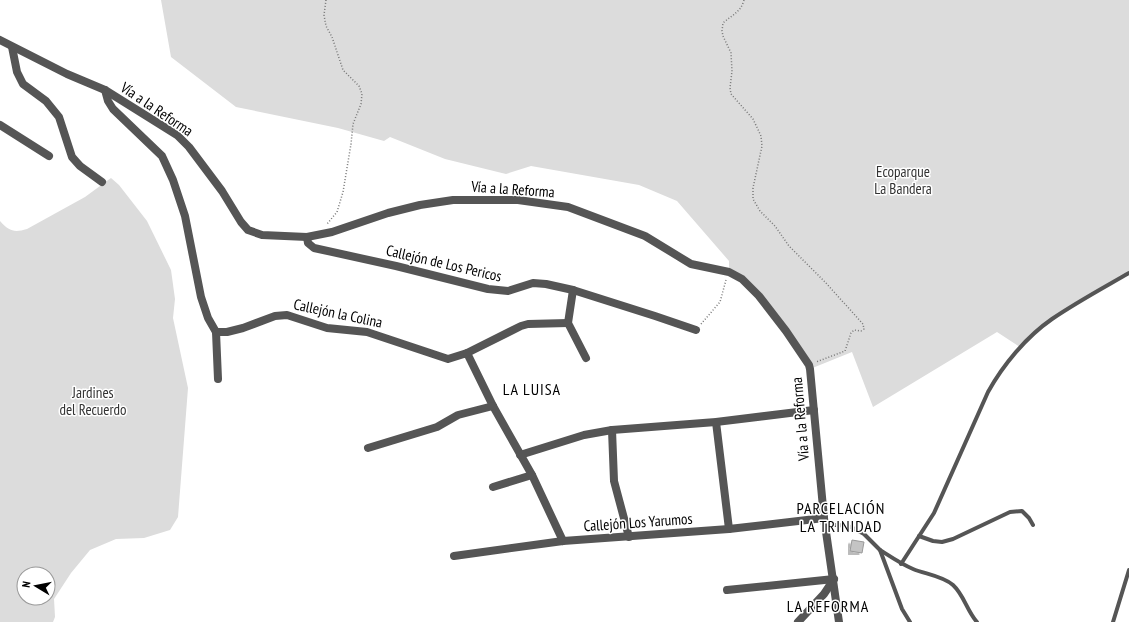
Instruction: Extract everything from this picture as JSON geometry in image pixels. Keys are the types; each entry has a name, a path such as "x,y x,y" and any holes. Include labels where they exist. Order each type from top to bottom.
{"street":[{"name":"Vía a la Reforma","path":"0,40 67,74 105,90 177,135 189,147 222,191 241,222 248,230 262,235 307,237 332,232 388,213 420,205 453,200 518,200 568,207 645,236 691,264 729,272 742,279 759,296 786,331 809,365 818,468 839,622"},
{"path":"12,47 17,72 23,84 46,101 58,117 72,157 80,166 102,182"},
{"path":"105,90 108,101 113,109 162,156 173,180 185,216 201,297 208,318 216,332 218,379"},
{"path":"0,125 49,156"},
{"name":"Callejón de Los Pericos","path":"307,237 308,243 314,248 396,266 488,289 508,291 533,283 546,284 572,290 696,330"},
{"path":"572,290 568,323 586,358"},
{"name":"Callejón la Colina","path":"216,332 227,332 243,328 275,316 287,315 327,328 367,332 448,358 467,353 521,326 528,324 568,323"},
{"path":"467,353 493,406 532,475 563,541"},
{"path":"368,448 437,427 458,415 493,406"},
{"path":"520,455 584,435 612,430 716,422 814,410"},
{"path":"716,422 729,530"},
{"path":"612,430 614,481 629,537"},
{"path":"493,487 532,475"},
{"name":"Callejón Los Yarumos","path":"454,556 563,541 825,522"},
{"path":"727,590 834,580"},
{"path":"798,622 824,594 834,580"}],"lane":[{"path":"901,564 934,513 998,373 1020,347 1052,319 1129,273"},
{"path":"919,536 942,542 953,539 1010,512 1022,511 1033,525"},
{"path":"825,522 851,527 864,534 880,550 901,564 940,578 952,584 960,594 970,614 977,622"},
{"path":"880,550 902,609 910,622"},
{"path":"1113,622 1129,570"}],"path":[{"path":"325,225 337,212 343,192 353,124 361,104 362,94 359,86 343,70 332,37 326,26 324,15 326,0"},
{"path":"744,0 737,13 723,23 722,31 731,53 731,94 753,119 761,136 762,146 753,188 753,199 760,211 775,226 789,246 846,304 863,324 864,329 861,331 854,330 851,333 845,351 809,365"},
{"path":"696,330 720,302 729,272"}],"green space":[{"name":"Ecoparque La Bandera","path":"161,0 1129,0 1129,273 1052,319 1020,347 997,332 873,407 852,352 810,369 759,296 729,272 729,261 677,201 639,185 531,166 506,174 445,159 390,137 384,141 338,128 236,107 171,57"},
{"name":"Jardines del Recuerdo","path":"111,178 119,185 147,221 171,270 175,299 173,318 188,388 178,517 170,530 144,538 116,539 90,550 71,573 56,596 56,566 16,566 16,606 54,606 55,617 53,622 0,622 0,221 9,229 15,231 27,229 85,197"}],"building":[{"path":"852,540 864,542 862,553 850,551"}],"district":[{"name":"LA LUISA","path":"532,389"},
{"name":"PARCELACIÓN LA TRINIDAD","path":"841,517"},
{"name":"LA REFORMA","path":"828,606"}]}
